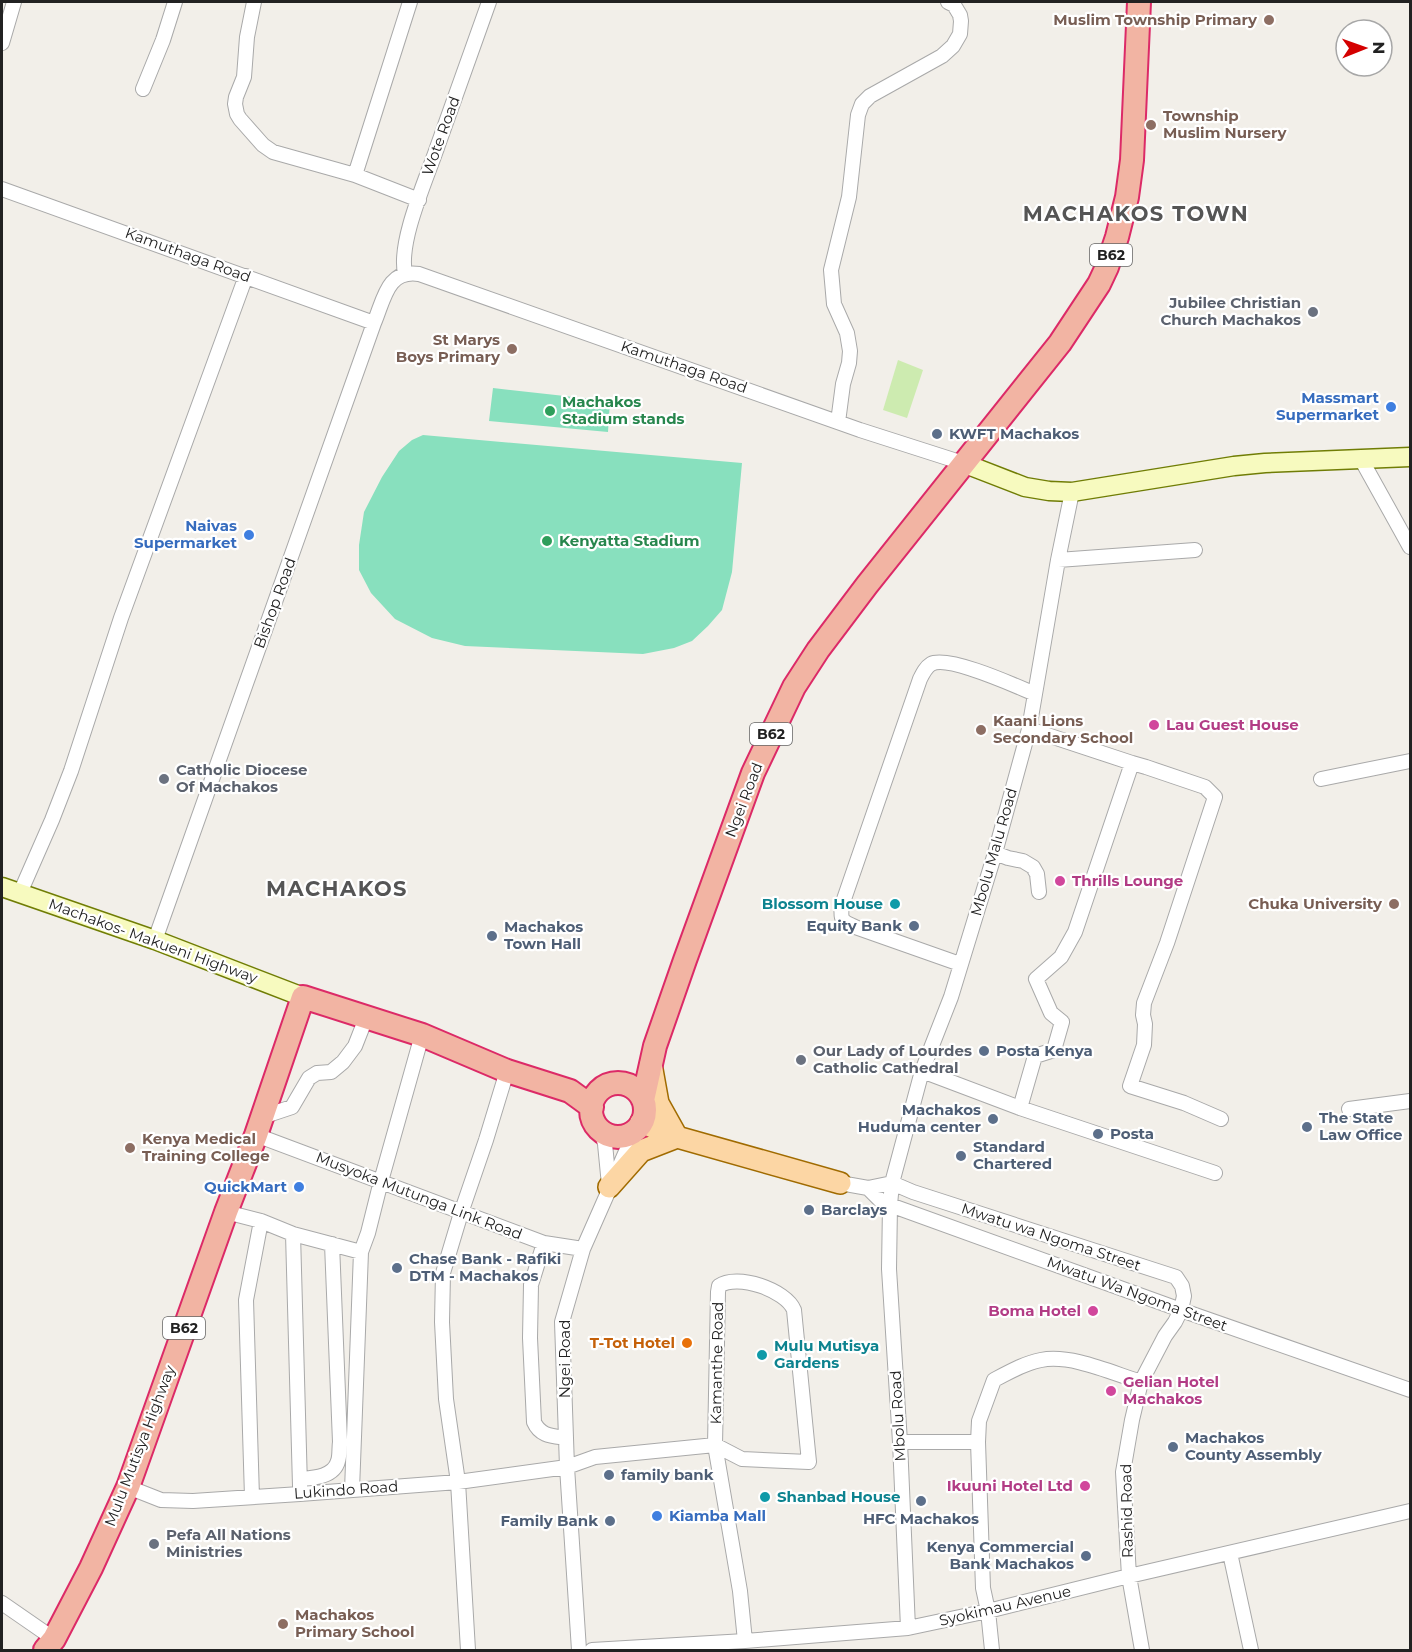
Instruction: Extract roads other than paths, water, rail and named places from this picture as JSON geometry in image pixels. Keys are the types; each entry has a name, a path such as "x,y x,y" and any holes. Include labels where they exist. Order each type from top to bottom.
{"highway":[{"name":"B62","path":"963,463 1060,343 1099,285 1107,267 1118,237 1132,160 1139,2"},
{"name":"Ngei Road","path":"653,1055 753,773 794,687 818,650 963,463"},
{"path":"303,997 422,1035 507,1071 570,1091 600,1094 616,1084 625,1085 633,1088 643,1100"},
{"name":"Mulu Mutisya Highway","path":"50,1645 91,1568 128,1487 259,1126 303,997"},
{"name":"B62","path":"600,1094 653,1055"},
{"name":"B62","path":"638,1127 644,1115 643,1100 653,1055"},
{"path":"600,1094 592,1116 601,1131 609,1136 625,1137 638,1127"}],"main road":[{"path":"963,463 1025,487 1072,492 1265,462 1410,457"},
{"name":"Machakos- Makueni Highway","path":"2,887 155,940 303,997"},
{"path":"653,1055 658,1103 677,1137"},
{"path":"638,1127 840,1182"},
{"path":"609,1187 641,1151 677,1137"}],"street":[{"path":"2,43 14,2"},
{"path":"142,89 163,40 175,2"},
{"path":"254,2 247,37 244,77 236,97 236,104 237,114 262,145 273,152 355,175 419,200"},
{"path":"355,175 410,2"},
{"name":"Wote Road","path":"405,273 403,264 405,244 489,2"},
{"path":"838,422 850,351 847,333 834,304 831,270 849,197 858,115 862,104 870,96 949,51 960,34 961,21 954,5 948,2"},
{"name":"Kamuthaga Road","path":"2,189 374,322"},
{"name":"Kamuthaga Road","path":"405,273 419,274 838,422 963,463"},
{"name":"Bishop Road","path":"155,940 374,322 393,280 405,273"},
{"path":"20,893 71,771 121,618 246,276"},
{"path":"1361,459 1410,547"},
{"name":"Mbolu Malu Road","path":"890,1205 892,1183 922,1071 951,997 995,853 1029,729 1072,492"},
{"path":"1058,561 1195,550"},
{"path":"960,964 844,922 841,915 842,905 920,679 926,668 932,663 948,662 1035,694"},
{"path":"1029,729 1205,787 1215,797 1167,943 1144,1003 1144,1045 1130,1086 1184,1103 1221,1119"},
{"path":"1321,780 1410,761"},
{"path":"1020,1108 1035,1056 1054,1050 1062,1022 1051,1013 1036,979 1061,957 1075,932 1132,763"},
{"path":"995,853 1023,861 1033,867 1037,874 1039,892"},
{"path":"259,1126 292,1107 309,1078 317,1073 331,1072 343,1062 355,1046 366,1018"},
{"path":"352,1490 361,1252 422,1035"},
{"path":"468,1650 458,1482 446,1399 442,1322 443,1273 507,1071"},
{"path":"922,1071 1020,1108 1215,1173"},
{"path":"1349,1109 1410,1101"},
{"name":"Musyoka Mutunga Link Road","path":"259,1126 381,1181 461,1213 544,1243 583,1249"},
{"name":"Ngei Road","path":"579,1650 567,1467 561,1322 583,1249 638,1127"},
{"name":"Ngei Road","path":"601,1131 605,1144 609,1187"},
{"path":"840,1182 868,1188 892,1183"},
{"name":"Mwatu wa Ngoma Street","path":"892,1183 913,1192 1176,1277 1182,1286 1184,1296 1181,1310"},
{"name":"Mwatu Wa Ngoma Street","path":"868,1188 880,1200 890,1205 1410,1390"},
{"name":"Mbolu Road","path":"890,1205 889,1269 900,1442 908,1628"},
{"path":"226,1212 261,1221 293,1234 361,1252"},
{"path":"252,1497 246,1300 261,1221"},
{"path":"293,1234 300,1494"},
{"path":"544,1243 531,1285 530,1346 534,1422 537,1430 542,1433 566,1438"},
{"path":"301,1479 317,1477 330,1472 338,1464 340,1442 332,1244"},
{"name":"Kamanthe Road","path":"715,1445 742,1459 809,1462 794,1310 786,1298 759,1285 729,1281 719,1286 715,1445 740,1591 745,1641"},
{"name":"Rashid Road","path":"1142,1650 1129,1576 1123,1472 1131,1420 1141,1382 1181,1310"},
{"path":"992,1650 983,1588 978,1442 979,1421 994,1380 1034,1361 1055,1359 1070,1361 1141,1382"},
{"path":"900,1442 978,1442"},
{"path":"567,1467 595,1457 715,1445"},
{"name":"Lukindo Road","path":"128,1487 161,1500 193,1501 458,1482 567,1467"},
{"name":"Syokimau Avenue","path":"592,1650 908,1628 1410,1511"},
{"path":"1230,1553 1251,1650"},
{"path":"2,1603 50,1645"}],"place":[{"name":"Muslim Township Primary","path":"1269,20"},
{"name":"Township Muslim Nursery","path":"1151,125"},
{"name":"Jubilee Christian Church Machakos","path":"1313,312"},
{"name":"St Marys Boys Primary","path":"512,349"},
{"name":"Massmart Supermarket","path":"1391,407"},
{"name":"Machakos Stadium stands","path":"550,411"},
{"name":"KWFT Machakos","path":"937,434"},
{"name":"Naivas Supermarket","path":"249,535"},
{"name":"Kenyatta Stadium","path":"547,541"},
{"name":"Lau Guest House","path":"1154,725"},
{"name":"Kaani Lions Secondary School","path":"981,730"},
{"name":"Catholic Diocese Of Machakos","path":"164,779"},
{"name":"Thrills Lounge","path":"1060,881"},
{"name":"Blossom House","path":"895,904"},
{"name":"Chuka University","path":"1394,904"},
{"name":"Equity Bank","path":"914,926"},
{"name":"Machakos Town Hall","path":"492,936"},
{"name":"Posta Kenya","path":"984,1051"},
{"name":"Our Lady of Lourdes Catholic Cathedral","path":"801,1060"},
{"name":"Machakos Huduma center","path":"993,1119"},
{"name":"The State Law Office","path":"1307,1127"},
{"name":"Posta","path":"1098,1134"},
{"name":"Kenya Medical Training College","path":"130,1148"},
{"name":"Standard Chartered","path":"961,1156"},
{"name":"QuickMart","path":"299,1187"},
{"name":"Barclays","path":"809,1210"},
{"name":"Chase Bank - Rafiki DTM - Machakos","path":"397,1268"},
{"name":"Boma Hotel","path":"1093,1311"},
{"name":"T-Tot Hotel","path":"687,1343"},
{"name":"Mulu Mutisya Gardens","path":"762,1355"},
{"name":"Gelian Hotel Machakos","path":"1111,1391"},
{"name":"Machakos County Assembly","path":"1173,1447"},
{"name":"family bank","path":"609,1475"},
{"name":"Ikuuni Hotel Ltd","path":"1085,1486"},
{"name":"Shanbad House","path":"765,1497"},
{"name":"HFC Machakos","path":"921,1501"},
{"name":"Kiamba Mall","path":"657,1516"},
{"name":"Family Bank","path":"610,1521"},
{"name":"Pefa All Nations Ministries","path":"154,1544"},
{"name":"Kenya Commercial Bank Machakos","path":"1086,1556"},
{"name":"Machakos Primary School","path":"283,1624"}],"district":[{"name":"MACHAKOS TOWN","path":"1136,214"},
{"name":"MACHAKOS","path":"337,889"}]}
